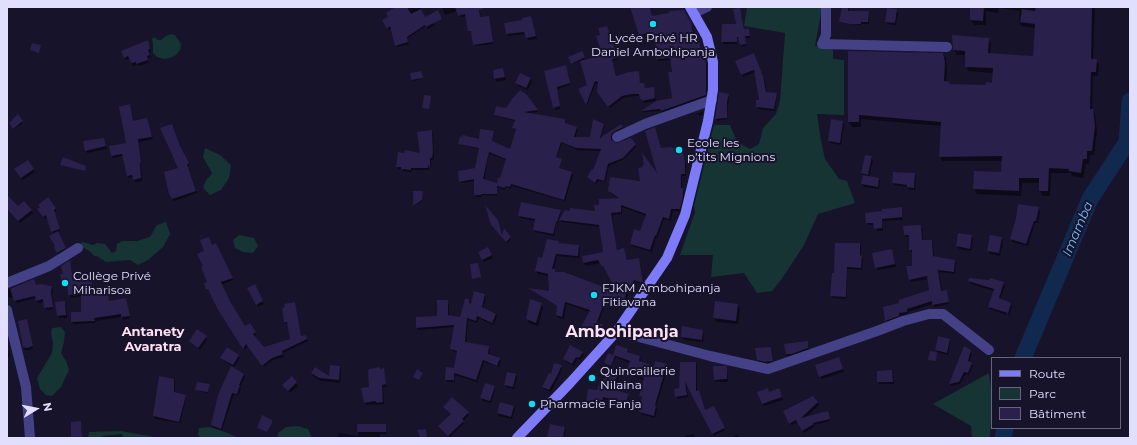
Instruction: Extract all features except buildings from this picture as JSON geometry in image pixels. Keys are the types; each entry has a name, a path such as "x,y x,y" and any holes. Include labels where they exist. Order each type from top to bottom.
{"street":[{"path":"517,438 617,331 667,258 685,215 712,100 713,62 707,37 692,10 707,7"},
{"path":"826,7 826,34 822,44 947,47"},
{"path":"617,137 645,124 712,100"},
{"path":"7,283 49,266 78,248"},
{"path":"7,310 26,387 30,438"},
{"path":"617,331 710,356 768,368 903,321 929,314 943,314 989,350"}],"green space":[{"path":"747,7 822,7 815,46 833,50 833,59 844,60 844,115 817,114 821,141 825,159 839,179 847,181 855,203 818,214 804,245 781,280 772,291 757,293 744,273 711,277 713,255 680,255 695,212 694,206 714,125 730,125 737,142 750,149 759,144 763,128 776,114 780,101 785,33 744,26"},
{"path":"171,34 175,35 181,44 180,50 176,55 170,58 164,59 157,57 153,53 152,39 154,37 161,40"},
{"path":"205,148 220,155 231,165 229,178 221,190 210,195 203,188 206,180 212,173 203,157"},
{"path":"166,222 170,234 163,247 148,260 138,265 130,260 106,262 97,256 94,256 91,252 82,247 81,243 83,242 93,245 97,243 105,244 112,253 116,251 117,244 122,241 137,241 150,237 157,225"},
{"path":"239,235 254,238 258,246 253,253 243,252 235,248 233,240"},
{"path":"61,327 65,332 61,353 69,370 61,387 52,396 46,395 40,389 37,378 52,353 52,328"},
{"path":"989,373 991,390 990,438 972,438 971,426 933,404"},
{"path":"298,426 308,429 312,438 278,438 278,433 286,427"},
{"path":"209,427 239,438 200,438 198,434 199,428"},
{"path":"120,431 159,438 88,438 89,432"}],"waterway":[{"name":"Imamba","path":"1023,357 1090,199 1127,142 1130,101"},
{"name":"Imamba","path":"1003,438 1005,429"}],"place":[{"name":"Lycée Privé HR Daniel Ambohipanja","path":"653,24"},
{"name":"Ecole les p’tits Mignions","path":"679,150"},
{"name":"Collège Privé Miharisoa","path":"65,283"},
{"name":"FJKM Ambohipanja Fitiavana","path":"594,295"},
{"name":"Quincaillerie Nilaina","path":"592,378"},
{"name":"Pharmacie Fanja","path":"532,404"}],"district":[{"name":"Ambohipanja","path":"622,332"},
{"name":"Antanety Avaratra","path":"153,340"}]}
